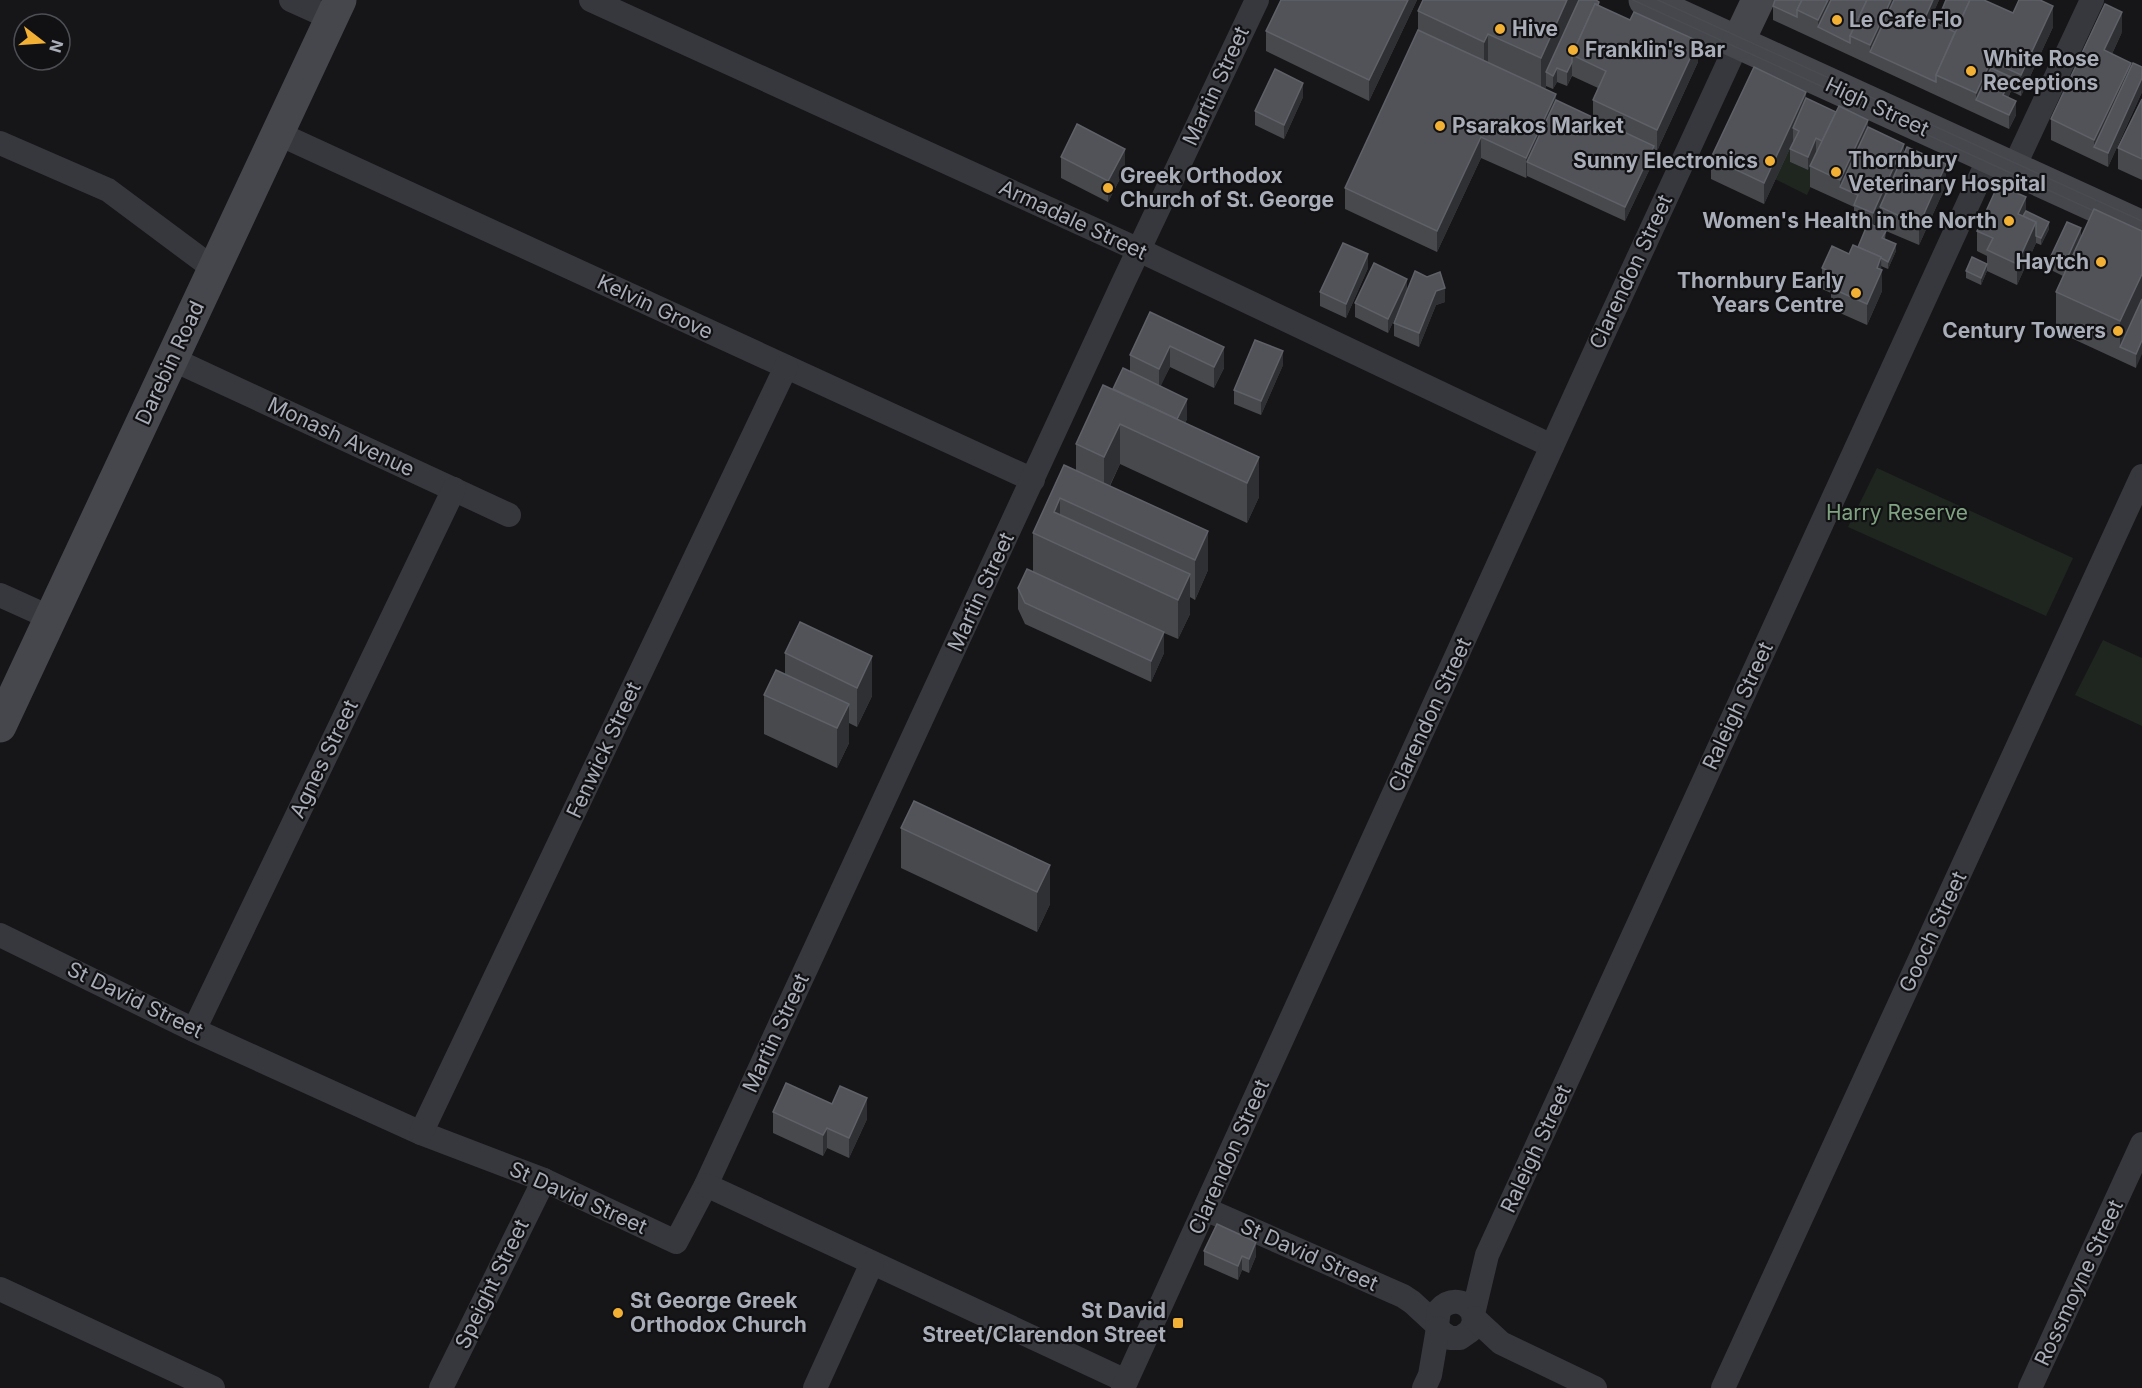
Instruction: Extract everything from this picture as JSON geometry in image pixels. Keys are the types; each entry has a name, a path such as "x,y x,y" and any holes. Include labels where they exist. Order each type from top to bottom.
{"main road":[{"name":"High Street","path":"1645,0 2142,227"},
{"path":"1738,42 1758,0"},
{"name":"Darebin Road","path":"0,726 336,9"}],"street":[{"path":"291,0 336,9"},
{"name":"Armadale Street","path":"591,0 1138,250 1552,446"},
{"name":"Martin Street","path":"706,1185 1138,250 1257,0"},
{"name":"Raleigh Street","path":"1427,1382 1468,1327 1487,1255 2001,163 2092,0"},
{"name":"Clarendon Street","path":"1125,1385 1738,42"},
{"name":"Kelvin Grove","path":"278,134 1033,480"},
{"path":"0,143 108,190 214,269"},
{"name":"Monash Avenue","path":"172,359 509,515"},
{"name":"Fenwick Street","path":"422,1133 786,367"},
{"name":"Gooch Street","path":"1723,1388 2142,476"},
{"name":"Agnes Street","path":"194,1030 454,489"},
{"path":"0,595 51,618"},
{"name":"St David Street","path":"0,935 194,1030 422,1133 544,1180 676,1242 706,1185"},
{"name":"Rossmoyne Street","path":"2030,1388 2142,1144"},
{"name":"Speight Street","path":"441,1388 544,1180"},
{"path":"706,1185 1125,1385"},
{"name":"St David Street","path":"1205,1209 1443,1315"},
{"name":"Raleigh Street","path":"1427,1382 1443,1315 1487,1255"},
{"path":"815,1388 872,1263"},
{"path":"0,1289 213,1388"},
{"path":"1461,1302 1471,1309 1468,1327 1450,1338 1443,1315 1461,1302"},
{"path":"1468,1327 1595,1388"}],"green space":[{"path":"1793,142 1799,145 1790,162 1808,170 1816,152 1825,156 1807,195 1775,179"},
{"name":"Harry Reserve","path":"1877,468 2073,558 2046,616 1848,527"},
{"path":"2103,640 2142,658 2142,726 2075,695"}],"building":[{"path":"1281,0 1408,0 1369,80 1266,31"},
{"path":"1423,0 1567,0 1541,58 1488,34 1484,42 1418,11"},
{"path":"1579,0 1599,2 1598,5 1595,4 1572,55 1572,62 1567,72 1557,68 1553,76 1546,72"},
{"path":"1775,0 1802,0 1797,10 1797,17 1773,6"},
{"path":"1802,0 1828,0 1818,20 1797,10"},
{"path":"1831,0 1867,0 1850,36 1850,43 1818,27"},
{"path":"1867,0 1891,0 1870,45 1850,36"},
{"path":"1894,0 1933,0 1925,18 1955,32 1936,75 1936,82 1870,52"},
{"path":"1946,0 1970,0 1960,21 1941,12"},
{"path":"1970,0 1984,0 2013,13 2019,0 2040,0 2053,6 2021,75 1991,61 1976,93 1936,75"},
{"path":"1595,4 1630,20 1634,12 1698,41 1657,130 1593,100 1606,71 1572,55"},
{"path":"2105,4 2122,12 2104,50 2131,63 2094,140 2051,119"},
{"name":"Psarakos Market","path":"1418,30 1556,94 1526,158 1481,137 1437,231 1345,188"},
{"path":"2133,63 2142,67 2142,78 2108,153 2094,147"},
{"path":"1754,67 1806,92 1764,183 1711,158"},
{"path":"1991,68 2011,77 2003,95 2016,101 2009,115 1976,100"},
{"path":"1275,69 1303,83 1284,125 1255,111"},
{"path":"1806,98 1836,112 1822,141 1816,138 1808,157 1790,149 1799,131 1793,128"},
{"path":"2142,99 2142,159 2118,148"},
{"name":"Psarakos Market","path":"1556,100 1654,146 1625,207 1527,162"},
{"path":"1839,106 1868,120 1840,180 1810,166"},
{"path":"1077,124 1125,149 1108,181 1061,157"},
{"path":"1868,127 1904,144 1873,213 1854,205 1858,195 1840,187"},
{"path":"1907,147 1946,164 1919,225 1880,207"},
{"path":"1998,185 2026,197 2018,214 2036,222 2017,264 1987,250 1993,238 1977,231"},
{"path":"2094,209 2142,231 2142,274 2120,321 2056,292"},
{"path":"2026,211 2049,222 2041,238 2036,236 2036,222 2023,216"},
{"path":"2067,222 2081,228 2065,263 2051,256"},
{"path":"1868,223 1886,231 1882,238 1896,244 1888,262 1858,247"},
{"path":"1343,243 1368,254 1346,304 1320,292"},
{"path":"1853,245 1881,257 1877,268 1882,270 1867,304 1831,288 1837,275 1822,268 1832,246 1849,254"},
{"path":"1972,257 1987,264 1981,278 1966,271"},
{"path":"1374,263 1407,279 1388,319 1355,303"},
{"path":"1415,271 1427,277 1440,272 1445,288 1436,291 1419,333 1394,323"},
{"path":"2142,299 2142,340 2136,354 2120,347"},
{"path":"1150,312 1224,347 1214,367 1170,346 1159,369 1130,355"},
{"path":"1255,340 1283,351 1261,401 1234,390"},
{"path":"1123,368 1187,399 1177,419 1113,389"},
{"path":"1103,385 1259,457 1247,483 1120,424 1104,457 1076,444"},
{"path":"1064,465 1208,531 1195,560 1060,498 1054,512 1190,574 1178,600 1033,533"},
{"path":"1027,569 1164,632 1151,661 1025,603 1018,588"},
{"path":"800,622 872,656 857,688 785,653"},
{"path":"776,670 849,704 837,728 764,695"},
{"path":"914,801 1050,865 1037,892 901,828"},
{"path":"786,1083 832,1104 840,1086 867,1098 849,1138 827,1128 823,1135 773,1112"},
{"path":"1217,1224 1256,1242 1249,1259 1242,1256 1238,1266 1204,1251"}],"tram line":[{"path":"1633,0 2142,233"},
{"path":"1658,0 2142,221"}],"place":[{"name":"Le Cafe Flo","path":"1837,20"},
{"name":"Hive","path":"1500,29"},
{"name":"Franklin's Bar","path":"1573,50"},
{"name":"White Rose Receptions","path":"1971,71"},
{"name":"Psarakos Market","path":"1440,126"},
{"name":"Sunny Electronics","path":"1770,161"},
{"name":"Thornbury Veterinary Hospital","path":"1836,172"},
{"name":"Greek Orthodox Church of St. George","path":"1108,188"},
{"name":"Women's Health in the North","path":"2009,221"},
{"name":"Haytch","path":"2101,262"},
{"name":"Thornbury Early Years Centre","path":"1856,293"},
{"name":"Century Towers","path":"2118,331"},
{"name":"St George Greek Orthodox Church","path":"618,1313"},
{"name":"St David Street/Clarendon Street","path":"1178,1323"}]}
